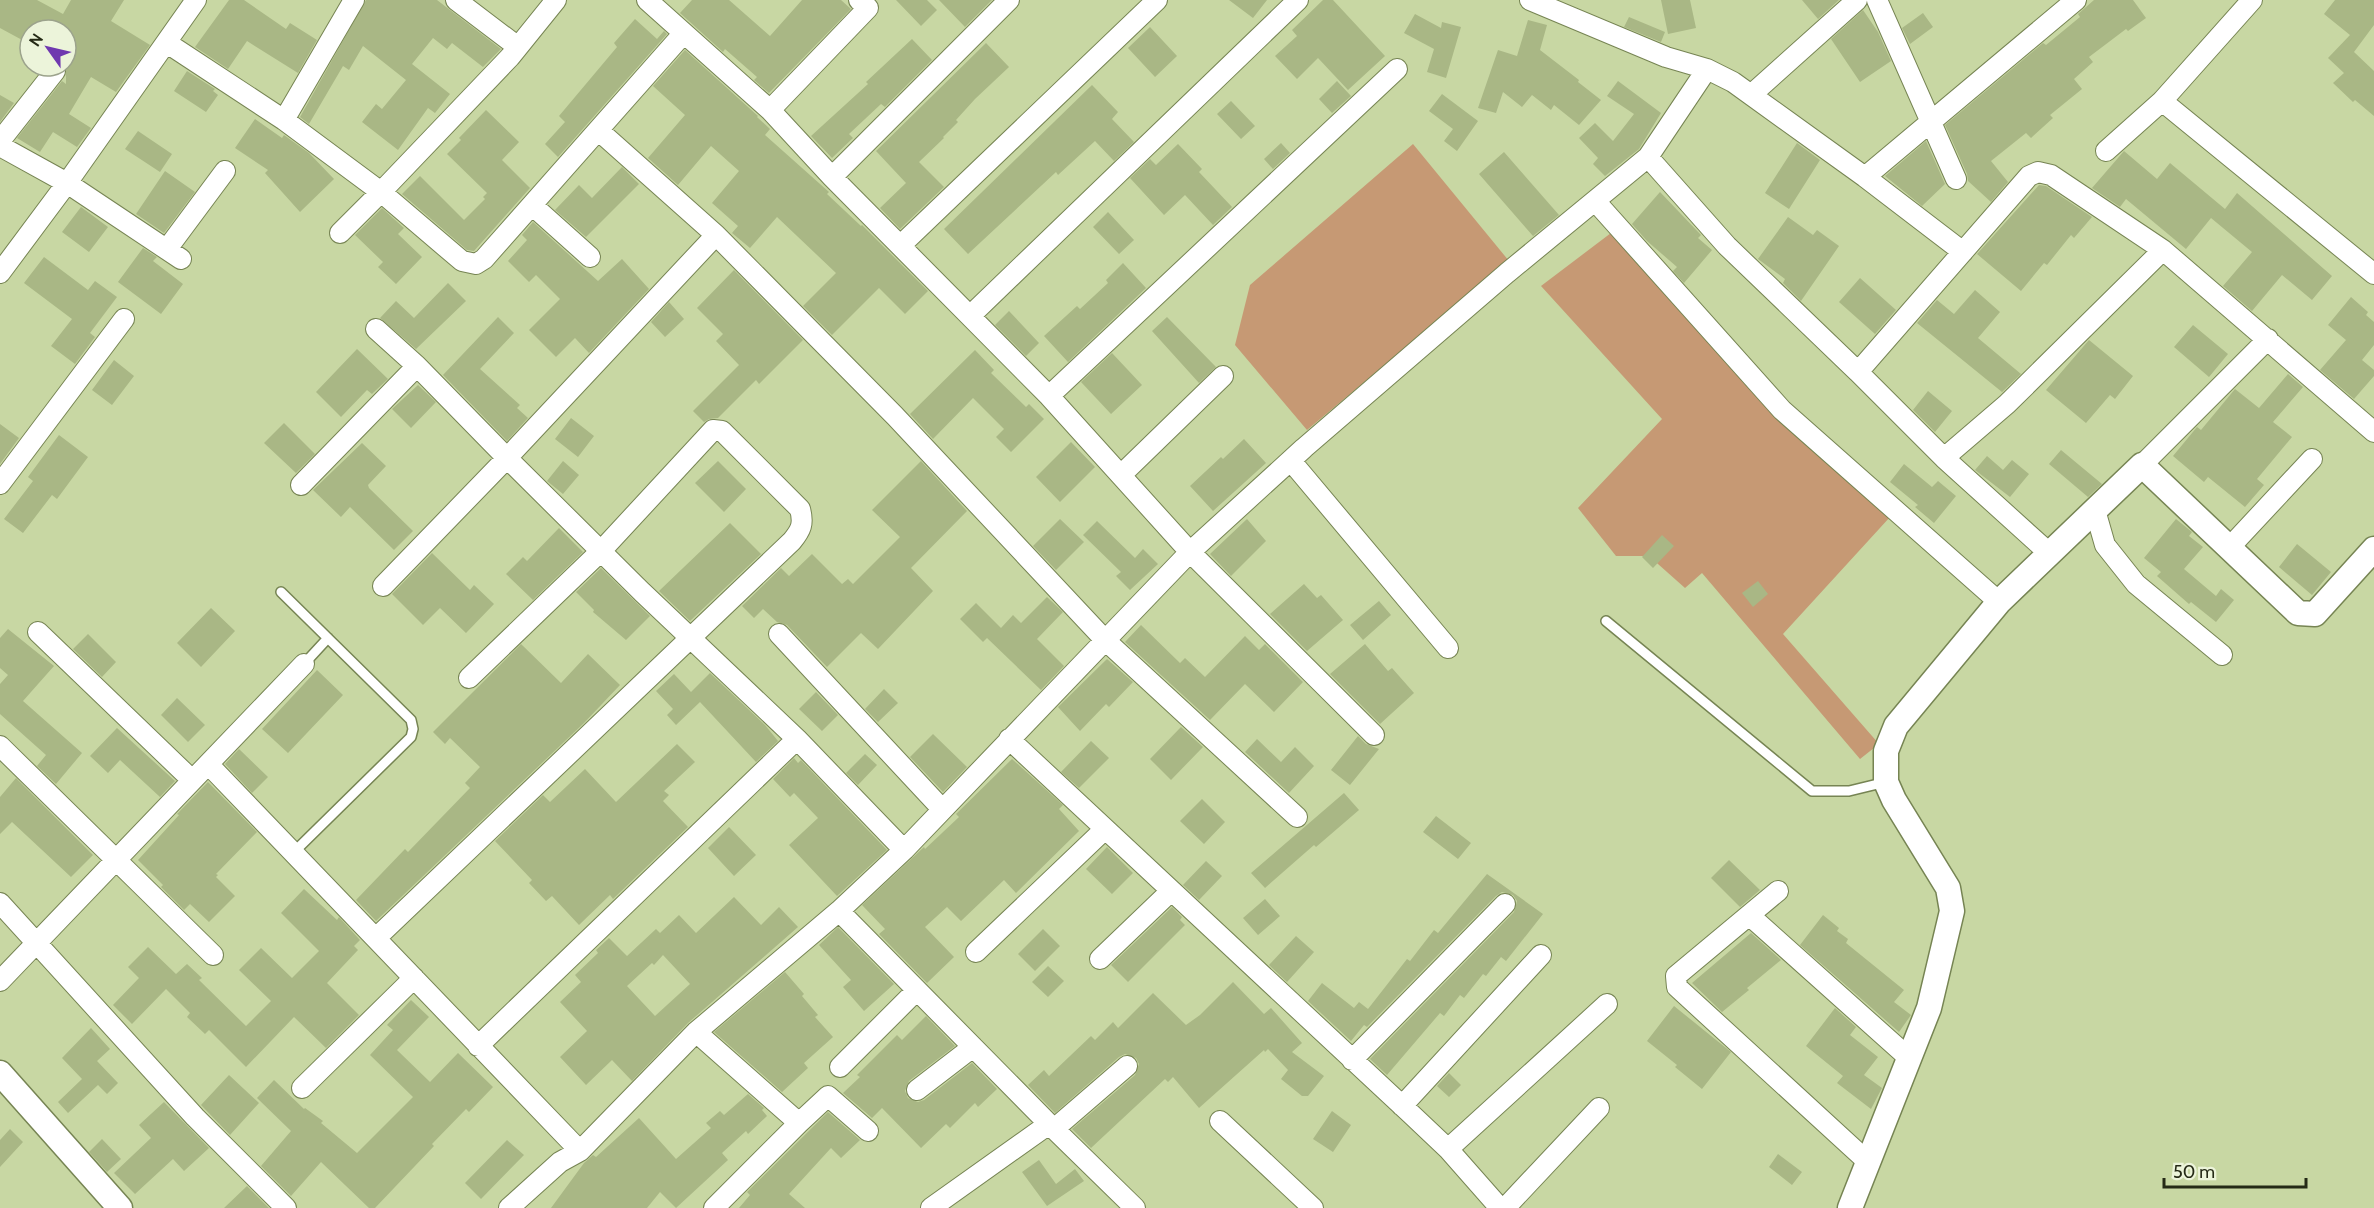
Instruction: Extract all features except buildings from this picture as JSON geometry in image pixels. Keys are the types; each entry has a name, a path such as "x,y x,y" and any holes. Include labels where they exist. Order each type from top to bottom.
{"street":[{"path":"0,273 67,183 196,0"},
{"path":"284,120 354,0"},
{"path":"456,0 518,47"},
{"path":"340,233 518,47 556,0"},
{"path":"647,0 770,110 832,177 1049,396 1190,552 1374,735"},
{"path":"832,177 1009,0"},
{"path":"901,245 1157,0"},
{"path":"971,315 1298,0"},
{"path":"1530,0 1666,57 1707,69 1733,82 1865,177 1963,252"},
{"path":"1751,95 1857,0"},
{"path":"1877,0 1956,179"},
{"path":"1865,177 2076,0"},
{"path":"2106,151 2162,101 2252,0"},
{"path":"770,110 868,3"},
{"path":"167,43 284,120 381,192 468,264 476,264 484,259 533,206 683,34"},
{"path":"1049,396 1397,69"},
{"path":"508,1208 560,1162 580,1151 696,1032 839,911 904,850 1190,552 1291,460 1507,273 1648,157 1707,69"},
{"path":"0,141 50,78"},
{"path":"2162,101 2374,274"},
{"path":"598,130 716,235 895,416 1105,640 1297,817"},
{"path":"0,146 67,183 174,254 225,171"},
{"path":"1648,157 1727,246 1944,458 2049,553"},
{"path":"1858,372 2029,176 2038,172 2051,175 2163,250 2374,432"},
{"path":"1596,202 1782,410 1999,602"},
{"path":"533,206 590,257"},
{"path":"383,586 507,458 716,235"},
{"path":"1944,458 2007,404 2163,250"},
{"path":"0,484 124,319"},
{"path":"376,329 417,366 690,638 797,739 904,850"},
{"path":"1850,1208 1929,1008 1952,911 1948,888 1894,800 1886,782 1886,751 1896,726 1999,602 2142,465 2268,339"},
{"path":"301,485 417,366"},
{"path":"1121,475 1223,376"},
{"path":"376,938 792,541 801,530 803,520 800,509 722,431 713,430 601,551 469,678"},
{"path":"2229,548 2312,459"},
{"path":"1291,460 1448,648"},
{"path":"2142,465 2298,613 2315,614 2374,549"},
{"path":"2095,510 2105,545 2136,584 2222,655"},
{"path":"38,632 192,780"},
{"path":"779,634 942,809"},
{"path":"0,981 304,664"},
{"path":"478,1046 797,739"},
{"path":"1009,739 1448,1149 1502,1208 1599,1108"},
{"path":"0,746 213,955"},
{"path":"209,765 580,1151"},
{"path":"976,952 1105,829"},
{"path":"1100,959 1171,891"},
{"path":"1778,891 1676,976 1677,987 1868,1162"},
{"path":"0,903 195,1117 286,1208"},
{"path":"1352,1060 1505,904"},
{"path":"839,911 1051,1127 1135,1208"},
{"path":"1749,915 1909,1058"},
{"path":"1402,1106 1541,955"},
{"path":"302,1088 414,978"},
{"path":"840,1067 917,990"},
{"path":"1448,1149 1607,1004"},
{"path":"696,1032 799,1123"},
{"path":"916,1090 973,1047"},
{"path":"931,1208 1051,1127 1127,1066"},
{"path":"0,1073 120,1208"},
{"path":"714,1208 828,1096 868,1131"},
{"path":"1220,1120 1313,1208"}],"lane":[{"path":"281,592 411,720 413,729 411,736 293,853"},
{"path":"1606,621 1812,791 1849,791 1886,782"},
{"path":"304,664 328,638"}],"shaded area":[{"path":"1413,144 1509,261 1307,430 1235,345 1250,285"},
{"path":"1611,233 1890,517 1783,634 1879,744 1860,759 1702,573 1685,588 1649,556 1616,556 1578,508 1662,419 1541,286"}]}
